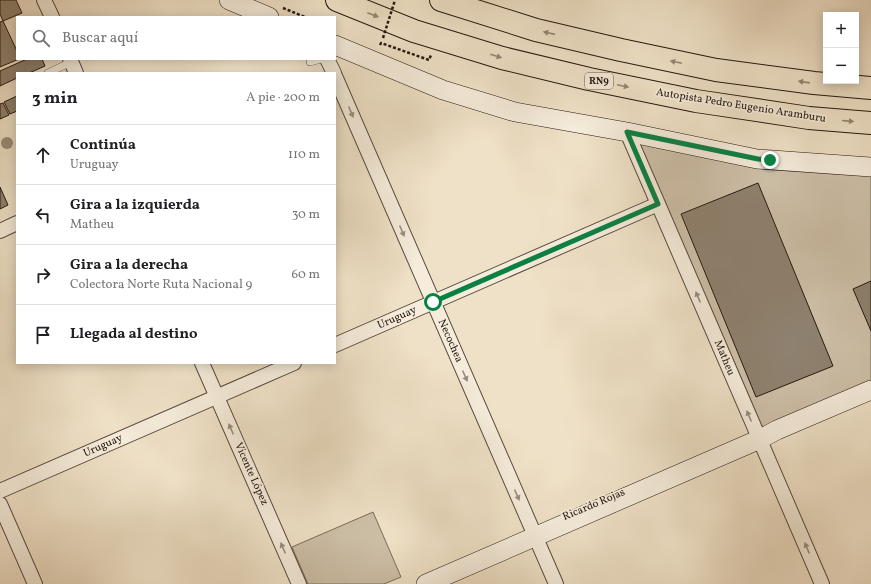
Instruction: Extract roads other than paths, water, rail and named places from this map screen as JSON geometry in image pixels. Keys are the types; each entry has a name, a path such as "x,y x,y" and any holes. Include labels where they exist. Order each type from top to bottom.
{"highway":[{"name":"Autopista Pedro Eugenio Aramburu","path":"337,0 421,33 502,58 589,79 696,102 809,118 871,123"},
{"path":"441,0 536,30 716,70 814,83 871,88"}],"street":[{"path":"44,0 52,16"},
{"path":"229,0 267,16"},
{"path":"336,45 443,90 515,112 627,132 758,159 871,167"},
{"name":"Necochea","path":"327,60 332,72"},
{"name":"Necochea","path":"336,80 556,584"},
{"name":"Matheu","path":"627,132 822,584"},
{"name":"Uruguay","path":"336,345 658,204"},
{"path":"0,231 16,224"},
{"name":"Vicente López","path":"202,364 299,584"},
{"name":"Uruguay","path":"0,491 292,364"},
{"name":"Ricardo Rojas","path":"412,584 534,534 871,390"},
{"path":"0,504 35,584"},
{"name":"Ricardo Rojas","path":"426,584 534,534"}],"lane":[{"path":"310,62 317,60"},
{"path":"51,72 73,65"}]}
